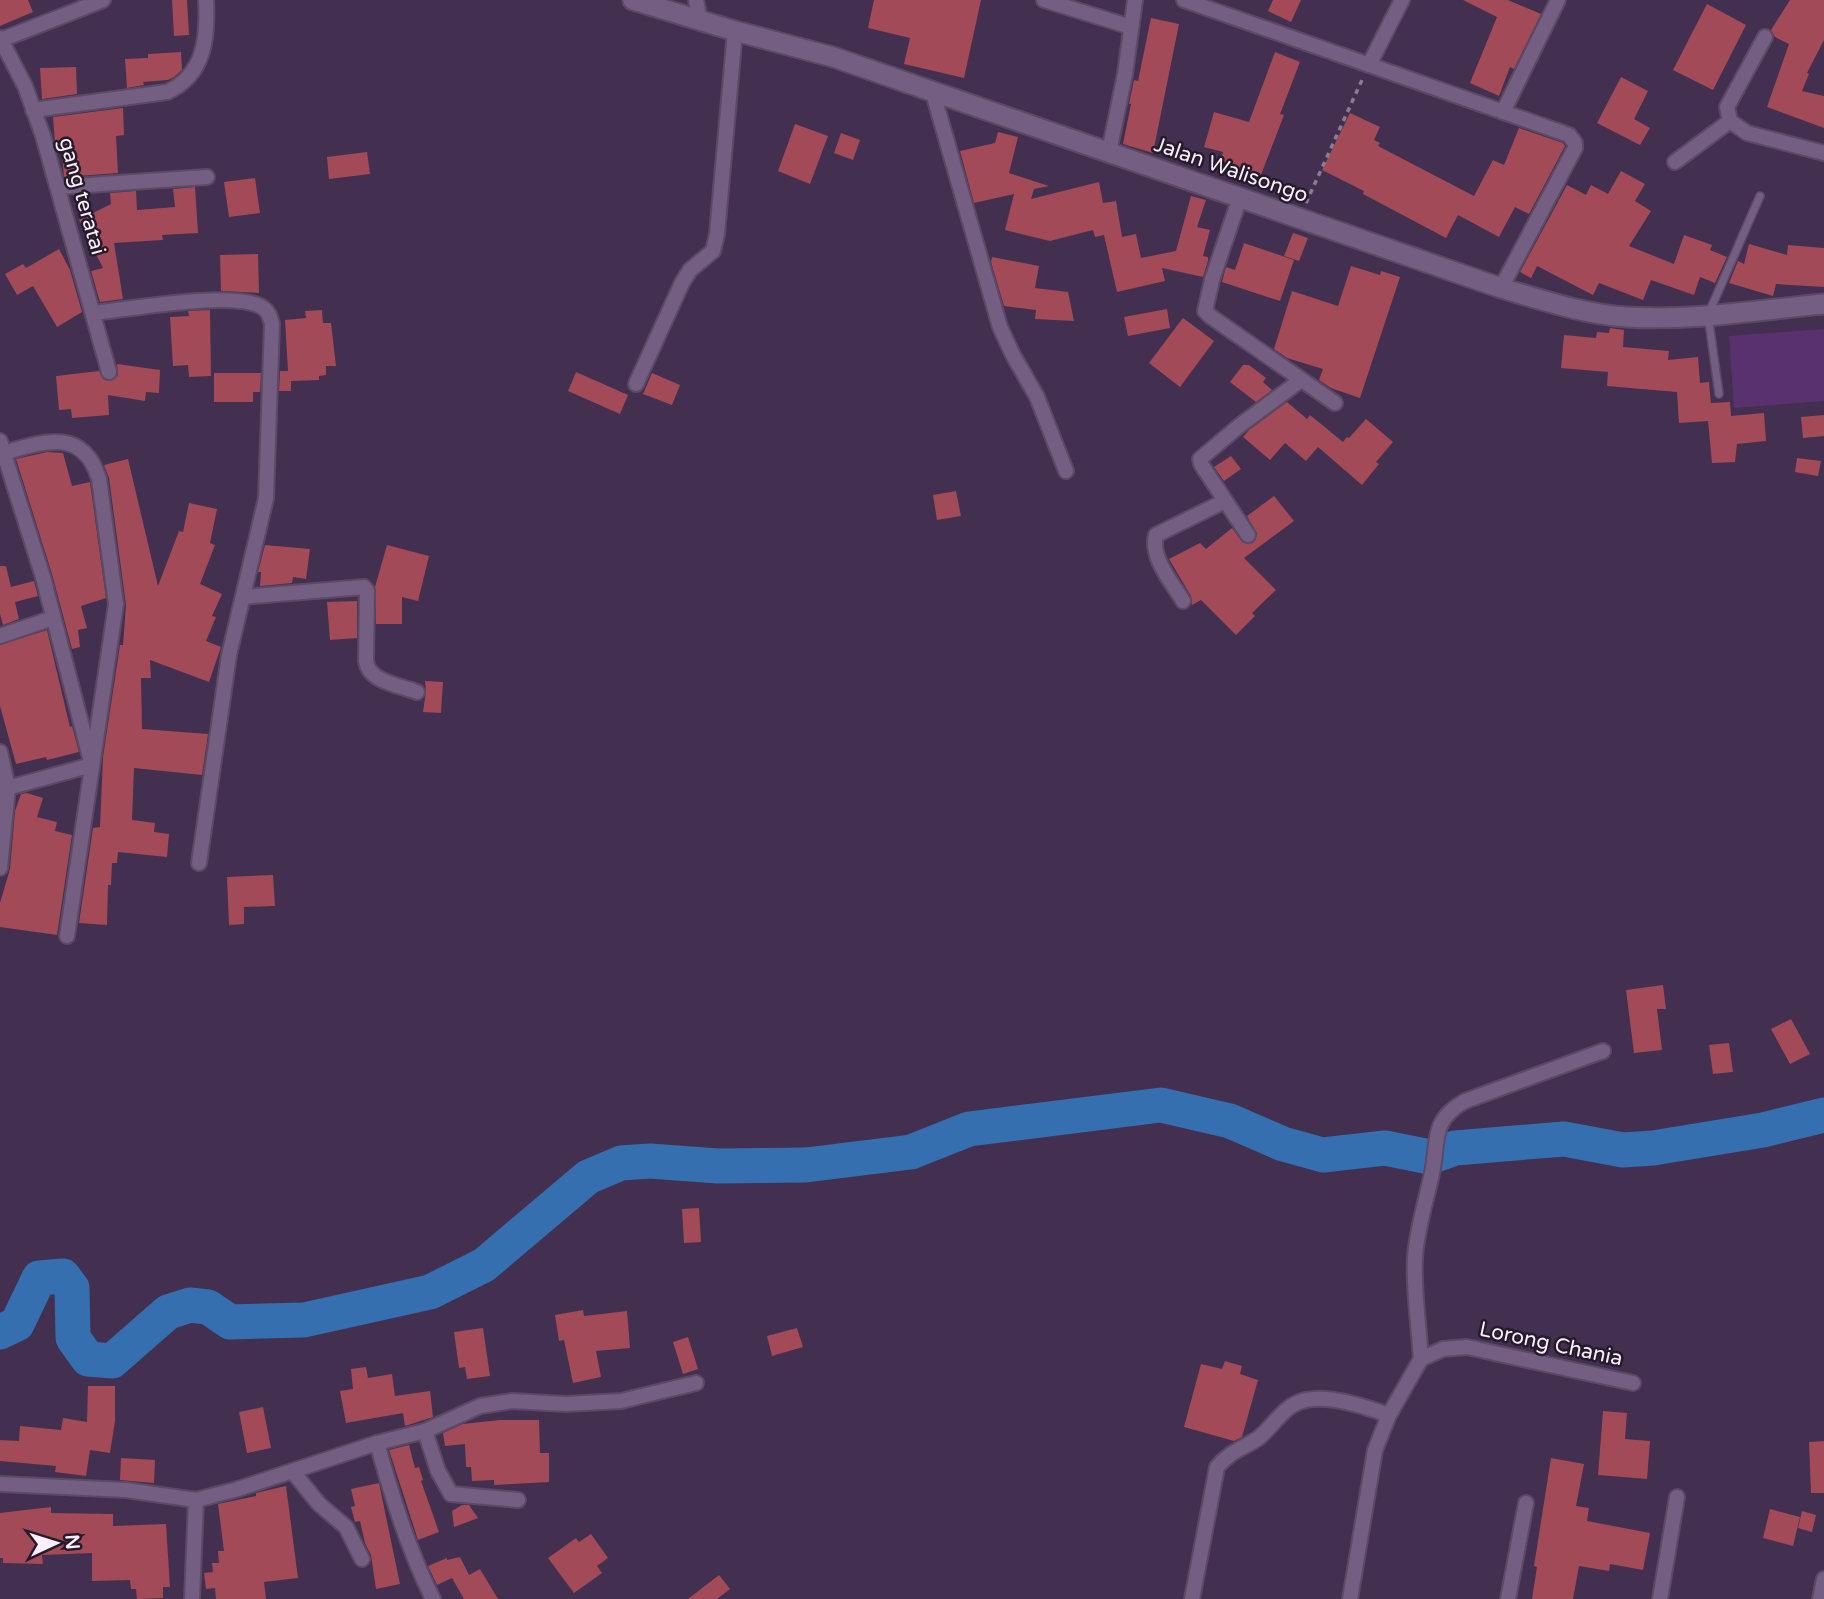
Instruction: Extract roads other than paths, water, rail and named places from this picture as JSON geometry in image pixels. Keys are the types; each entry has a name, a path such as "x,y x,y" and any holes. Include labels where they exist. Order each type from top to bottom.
{"street":[{"path":"1,39 103,0"},
{"path":"33,110 167,92 178,87 187,80 196,66 203,47 207,26 206,0"},
{"name":"Jalan Walisongo","path":"633,0 734,31 833,57 1501,288 1595,313 1626,317 1708,315 1824,304"},
{"path":"696,0 700,21"},
{"path":"1044,0 1131,27"},
{"path":"1109,152 1125,74 1135,0"},
{"path":"1184,0 1569,135 1575,148 1501,288"},
{"path":"1369,65 1402,0"},
{"path":"1503,112 1559,0"},
{"path":"636,384 682,283 690,270 714,249 734,31"},
{"path":"1765,37 1727,107 1730,121 1747,133 1824,153"},
{"name":"gang teratai","path":"1,39 25,86 58,187 109,372"},
{"path":"933,93 1000,327 1037,397 1066,471"},
{"path":"1675,162 1730,121"},
{"path":"58,187 207,177"},
{"path":"1240,197 1212,280 1205,311 1335,403"},
{"path":"93,313 198,301 247,303 262,307 268,313 272,324 266,498 229,654 199,863"},
{"path":"1248,535 1200,464 1201,458 1301,380"},
{"path":"67,936 116,604 99,479 94,463 85,450 71,443 53,442 1,449 43,577 92,765"},
{"path":"1183,601 1157,557 1154,548 1156,535 1225,500"},
{"path":"243,597 364,587 367,591 368,670 373,676 417,692"},
{"path":"0,636 53,618"},
{"path":"0,752 4,789 0,868"},
{"path":"4,789 92,765"},
{"path":"1350,1599 1375,1450 1389,1415 1421,1359 1415,1259 1438,1125 1448,1113 1465,1101 1603,1051"},
{"name":"Lorong Chania","path":"1421,1359 1443,1349 1467,1347 1633,1383"},
{"path":"0,1484 126,1490 196,1500 293,1472 377,1443 425,1431 480,1406 512,1401 566,1404 621,1401 696,1383"},
{"path":"1192,1599 1217,1467 1230,1453 1258,1439 1292,1405 1312,1398 1359,1404 1389,1415"},
{"path":"425,1431 438,1471 451,1494 518,1500"},
{"path":"377,1443 389,1488 412,1553 433,1599"},
{"path":"293,1472 320,1504 346,1527 362,1559"},
{"path":"1660,1599 1677,1497"},
{"path":"192,1599 196,1500"},
{"path":"1508,1599 1526,1503"},
{"path":"1820,1599 1824,1579"}],"lane":[{"path":"1719,394 1708,315 1760,196"}],"waterway":[{"path":"0,1332 17,1324 39,1278 63,1276 72,1288 73,1338 88,1359 112,1361 168,1312 190,1305 208,1307 230,1322 304,1320 430,1292 484,1265 588,1177 621,1163 650,1161 718,1166 806,1165 911,1152 969,1129 1161,1105 1230,1121 1283,1144 1323,1155 1385,1148 1430,1157 1455,1148 1564,1139 1623,1150 1653,1148 1763,1130 1824,1115"}]}
